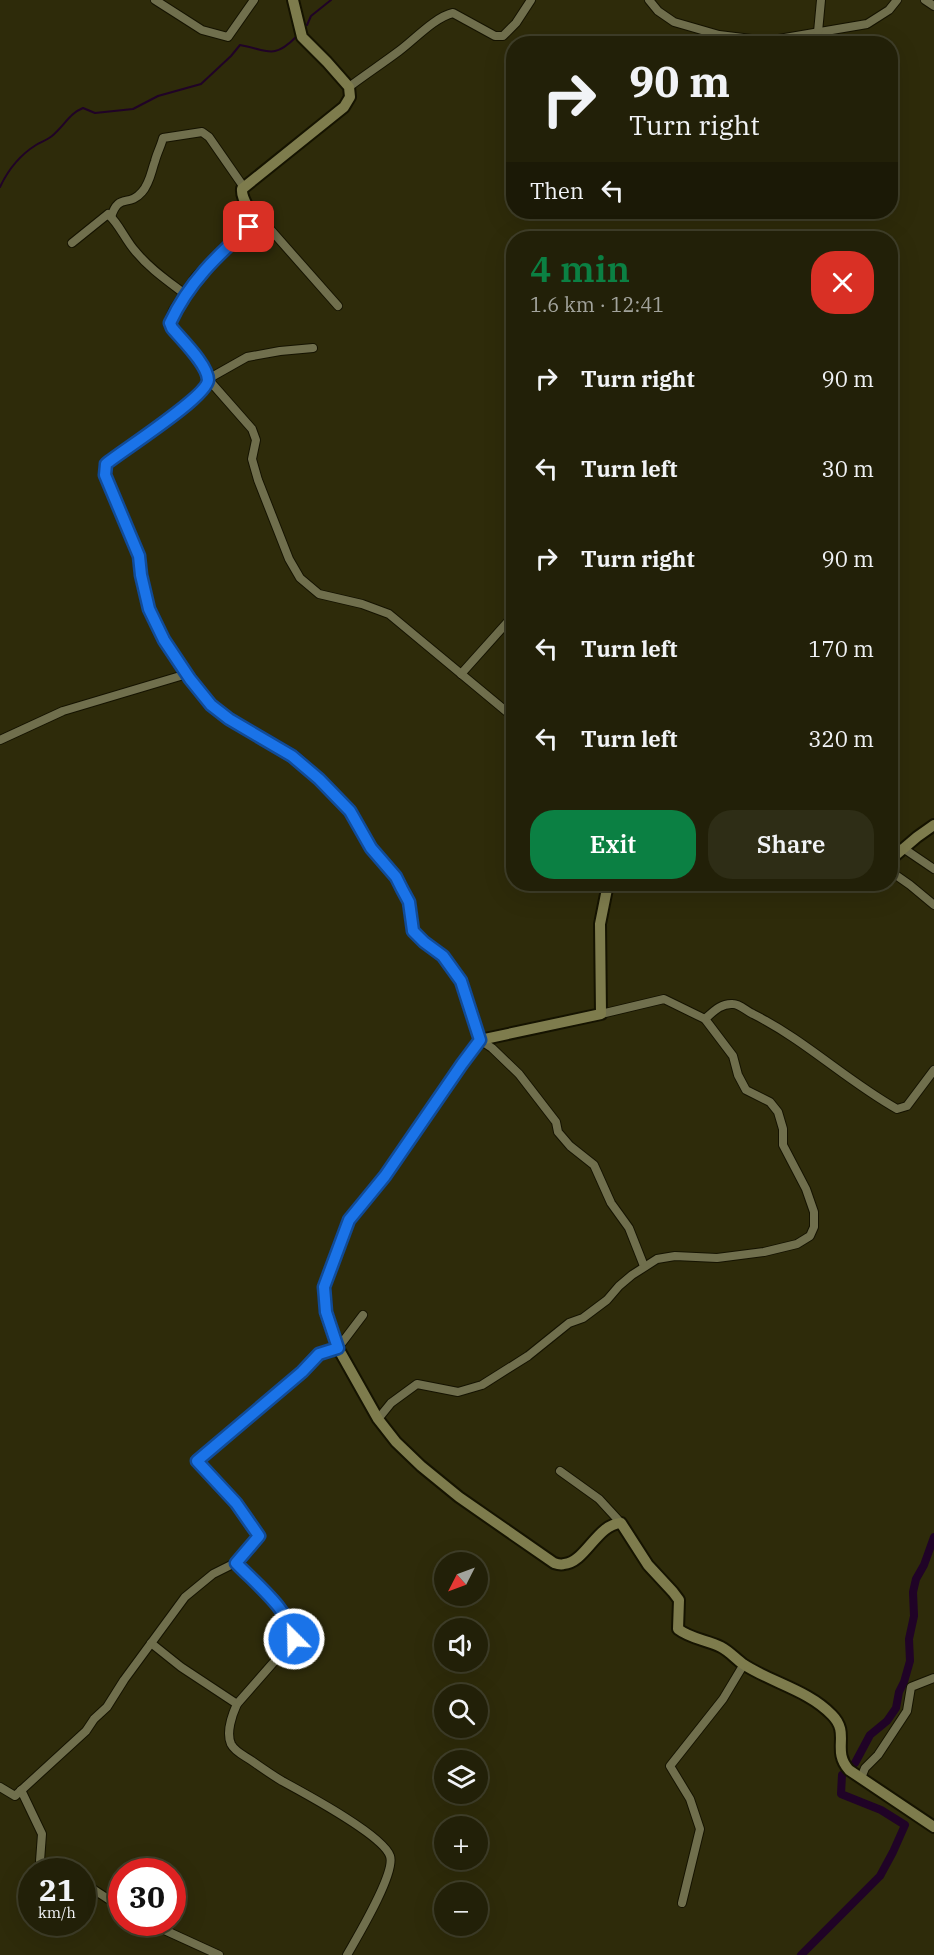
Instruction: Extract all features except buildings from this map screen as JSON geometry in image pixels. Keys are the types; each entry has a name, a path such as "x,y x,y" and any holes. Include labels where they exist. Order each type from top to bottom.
{"street":[{"path":"156,0 202,30 228,37 254,0"},
{"path":"293,0 302,37 349,87 350,97 344,107 243,186 241,196 254,220 197,278 170,323 202,364 208,379 252,429 256,440 252,459 258,480 289,559 300,578 319,594 362,604 389,614 506,711"},
{"path":"349,87 441,17 453,13 495,36 503,36 516,23 531,0"},
{"path":"649,0 658,11 674,22 726,36"},
{"path":"819,32 821,0"},
{"path":"796,36 867,24 889,10 897,0"},
{"path":"925,0 934,6"},
{"path":"111,217 120,201 134,199 150,180 163,138 201,132 208,137 243,186"},
{"path":"251,212 270,229 338,306"},
{"path":"72,243 108,214 147,266 186,295"},
{"path":"313,348 247,357 208,379 206,387 193,400 106,464 105,475 139,556 149,609 164,640 211,705 229,719 292,756 319,779 350,811 371,848 396,877 405,894 409,902 413,931 443,956 461,981 480,1040 492,1048 519,1074 556,1122 558,1132 570,1146 594,1165 611,1203 629,1228 644,1266"},
{"path":"461,674 506,624"},
{"path":"0,740 63,711 187,674"},
{"path":"898,853 934,825"},
{"path":"903,848 934,869"},
{"path":"898,877 934,905"},
{"path":"601,1014 600,924 607,891"},
{"path":"378,1419 392,1403 417,1384 459,1392 482,1385 528,1356 568,1323 583,1318 607,1300 619,1286 644,1266 657,1259 675,1256 717,1258 784,1248 810,1236 814,1227 814,1212 806,1190 788,1158 783,1144 783,1129 778,1112 770,1102 746,1090 738,1075 733,1056 705,1019 664,999 480,1040 385,1176 349,1220 324,1287 326,1312 338,1348 378,1419 396,1442 459,1497 554,1563 565,1565 575,1559 604,1530 614,1523 621,1523"},
{"path":"705,1019 726,1004 736,1004 769,1021 823,1058 847,1078 897,1109 907,1106 934,1070"},
{"path":"0,1786 15,1796 86,1731 94,1719 107,1707 123,1680 185,1597 213,1574 236,1563 259,1536 236,1503 197,1461 302,1372 319,1354 338,1348 363,1315"},
{"path":"560,1471 599,1499 621,1523 648,1565 674,1592 679,1600 678,1629 685,1634 722,1648 744,1664 819,1702 835,1717 841,1728 840,1756 849,1770 934,1827"},
{"path":"236,1563 279,1607 293,1628 294,1639 237,1704 231,1717 230,1742 234,1749 280,1780 314,1798 378,1840 390,1856 388,1872 370,1917 347,1955"},
{"path":"151,1643 181,1667 237,1704"},
{"path":"682,1903 699,1829 690,1799 670,1766 723,1699 744,1664"},
{"path":"861,1778 865,1768 878,1755 908,1711 911,1687 934,1678"},
{"path":"21,1790 42,1834 40,1858"},
{"path":"177,1936 219,1955"}],"waterway":[{"path":"307,25 311,16 331,0"},
{"path":"0,187 20,158 52,136 78,110 83,108 95,113 133,109 158,96 201,84 240,45 270,52 281,49 296,37"},
{"path":"852,1766 870,1735 887,1721 896,1708 910,1661 909,1639 914,1616 913,1592 916,1579 924,1565 934,1537"},
{"path":"801,1955 880,1876 905,1825 881,1810 841,1794 842,1775"}],"route":[{"path":"249,227 197,278 175,311 170,323 202,364 208,379 206,387 193,400 106,464 105,475 139,556 149,609 164,640 211,705 229,719 292,756 319,779 350,811 371,848 396,877 409,902 413,931 443,956 461,981 480,1040 385,1176 349,1220 324,1287 326,1312 338,1348 319,1354 302,1372 197,1461 236,1503 259,1536 236,1563 279,1607 293,1628 294,1639"}]}
